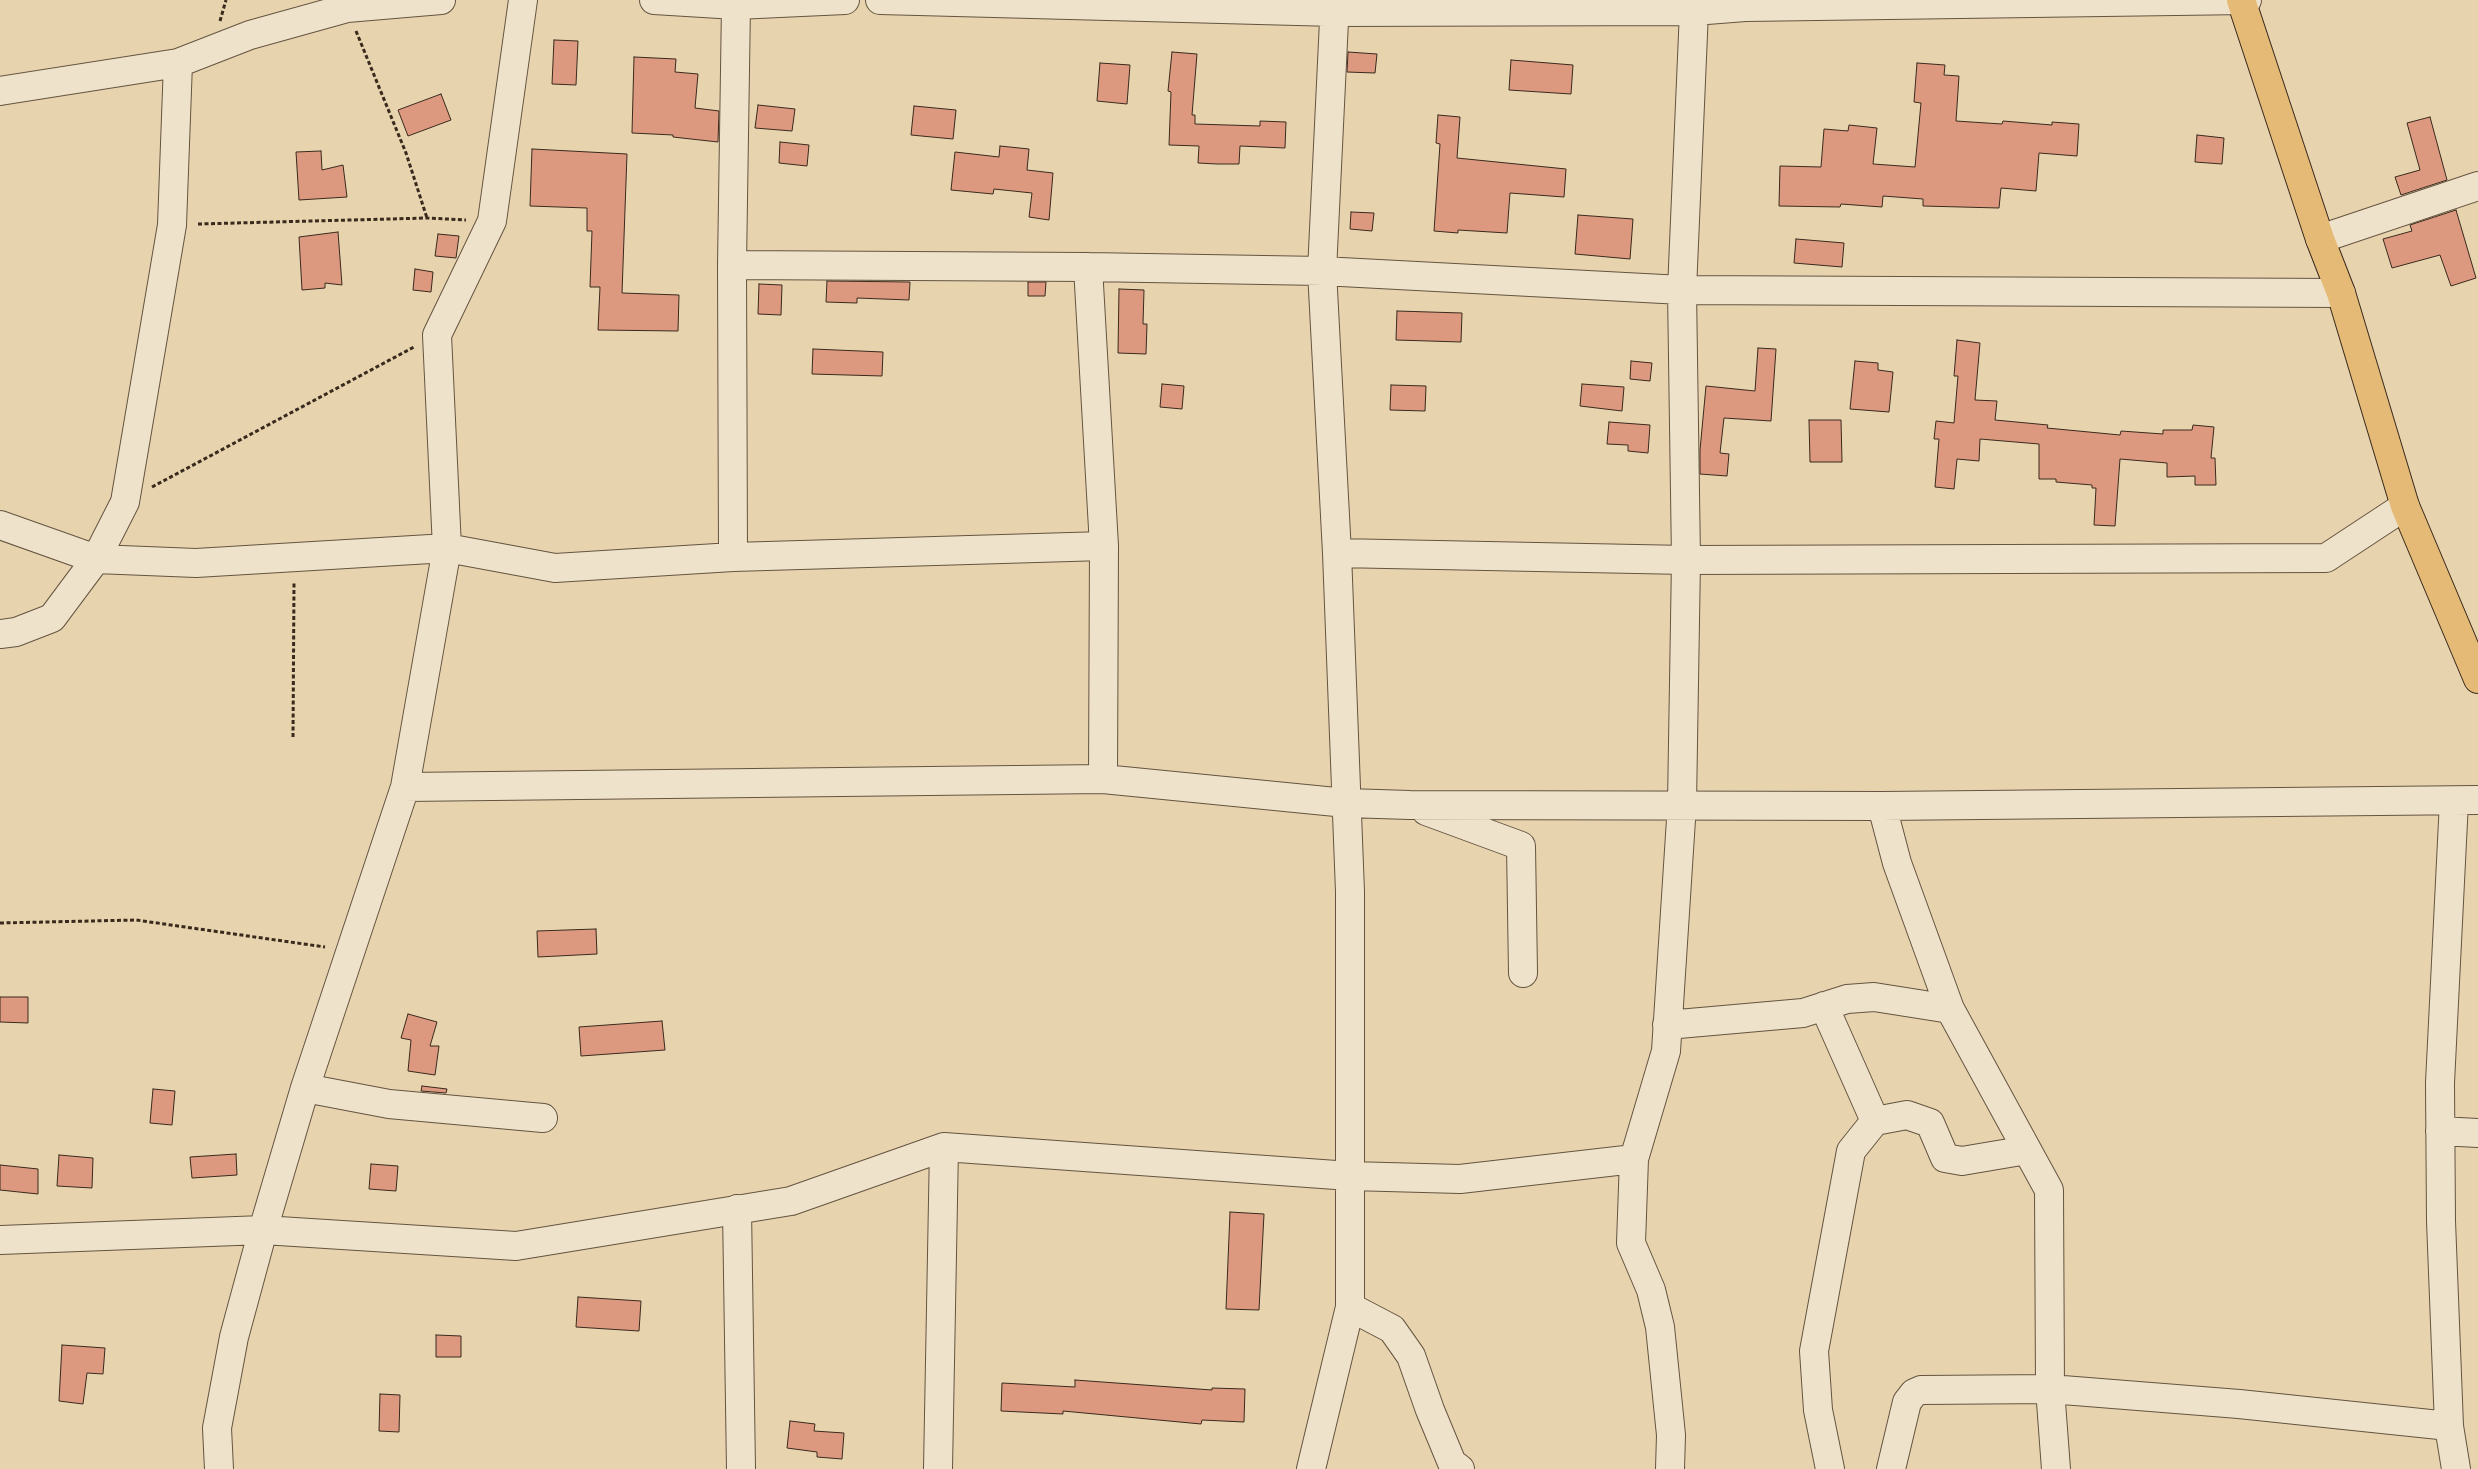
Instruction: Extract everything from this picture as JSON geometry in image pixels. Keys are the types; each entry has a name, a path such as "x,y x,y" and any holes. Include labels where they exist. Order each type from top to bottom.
{"main road":[{"path":"2243,1 2320,239 2341,293 2405,506 2478,680"}],"street":[{"path":"0,91 178,63 250,35 347,8 441,0"},
{"path":"219,1469 219,1419 234,1337 263,1230 305,1088 405,787 448,548 437,335 492,221 523,0"},
{"path":"654,0 736,5 845,0"},
{"path":"880,0 1694,11 1744,3 2243,1"},
{"path":"732,557 732,266 736,5"},
{"path":"1311,1469 1350,1307 1350,892 1337,553 1322,270 1335,6"},
{"path":"1670,1469 1671,1434 1660,1327 1651,1290 1630,1242 1634,1159 1666,1050 1682,804 1686,560 1682,290 1694,11"},
{"path":"0,634 16,632 52,618 96,559 126,502 172,225 178,63"},
{"path":"2320,239 2478,186"},
{"path":"732,266 1322,270 1682,290 2341,293"},
{"path":"1088,267 1104,546 1103,779"},
{"path":"1337,553 1686,560 2326,558 2405,506"},
{"path":"0,525 96,559 196,563 294,559 448,548 554,568 732,557 1104,546"},
{"path":"405,787 1103,779 1346,803 1410,805 1682,804 1882,806 2466,801 2440,1083 2441,1221 2450,1426 2456,1469"},
{"path":"1410,805 1521,846 1523,973"},
{"path":"1882,806 1897,863 1950,1009 2049,1190 2050,1389 2056,1469"},
{"path":"1668,1024 1803,1013 1847,999 1874,997 1950,1009"},
{"path":"1824,1006 1876,1121"},
{"path":"305,1088 389,1104 543,1118"},
{"path":"1830,1469 1818,1410 1814,1351 1851,1152 1876,1121 1907,1116 1930,1122 1946,1158 1962,1161 2027,1150"},
{"path":"2440,1131 2478,1133"},
{"path":"938,1469 944,1147"},
{"path":"0,1240 263,1230 516,1246 791,1201 944,1147 1350,1176 1460,1179 1634,1159"},
{"path":"738,1209 740,1469"},
{"path":"1350,1307 1392,1329 1412,1356 1430,1410 1452,1463 1460,1469"},
{"path":"1891,1469 1907,1402 1914,1393 1922,1390 1976,1388 2050,1389 2239,1404 2450,1426"}],"path":[{"path":"347,8 406,154 427,218"},
{"path":"172,225 427,218 492,221"},
{"path":"126,502 437,335"},
{"path":"293,737 294,559"},
{"path":"0,923 136,920 350,951"}],"building":[{"path":"554,40 578,41 576,85 552,84"},
{"path":"1172,52 1197,54 1192,115 1195,115 1195,124 1260,126 1260,121 1286,122 1285,148 1240,146 1239,164 1217,164 1198,163 1199,146 1169,145 1171,92 1168,91"},
{"path":"1348,52 1377,54 1375,73 1347,72"},
{"path":"634,57 676,59 675,72 698,74 695,108 719,111 718,142 673,137 673,135 632,133"},
{"path":"1511,60 1573,65 1571,94 1509,90"},
{"path":"1100,63 1130,65 1127,104 1097,101"},
{"path":"1917,63 1945,65 1944,75 1959,76 1956,121 2002,124 2003,121 2052,125 2052,122 2079,124 2077,156 2039,153 2036,191 2001,188 1999,208 1923,206 1923,199 1883,196 1882,207 1841,204 1840,207 1779,206 1780,166 1821,167 1824,129 1848,131 1849,125 1877,128 1873,164 1915,167 1921,103 1914,102"},
{"path":"441,94 451,120 408,136 398,110"},
{"path":"758,105 795,109 792,131 755,128"},
{"path":"914,106 956,110 953,139 911,135"},
{"path":"1438,115 1460,117 1457,158 1566,169 1564,197 1510,193 1507,233 1458,230 1458,233 1434,231 1440,144 1436,143"},
{"path":"2430,117 2447,180 2401,195 2395,177 2420,170 2407,123"},
{"path":"2197,135 2224,138 2222,164 2195,162"},
{"path":"780,142 809,145 807,166 779,163"},
{"path":"1000,146 1029,149 1027,170 1053,173 1049,220 1029,217 1032,193 994,189 993,194 951,190 955,152 999,157"},
{"path":"532,149 627,154 622,293 679,295 678,331 598,330 600,287 590,287 592,231 587,231 587,208 530,206"},
{"path":"321,151 322,170 343,165 347,197 299,200 296,152"},
{"path":"2456,210 2476,278 2451,286 2440,255 2392,268 2383,239 2412,231 2410,225"},
{"path":"1351,212 1374,213 1372,231 1350,229"},
{"path":"1578,215 1633,219 1630,259 1575,254"},
{"path":"338,232 342,285 325,283 325,288 302,290 299,237"},
{"path":"438,234 459,236 456,258 435,256"},
{"path":"1796,239 1844,243 1842,267 1794,263"},
{"path":"415,269 433,272 431,292 413,290"},
{"path":"827,281 910,282 909,300 857,298 857,303 826,302"},
{"path":"1028,282 1046,282 1045,296 1028,296"},
{"path":"759,284 782,285 781,315 758,314"},
{"path":"1119,289 1144,290 1143,324 1147,324 1146,354 1118,353"},
{"path":"1397,311 1462,313 1461,342 1396,340"},
{"path":"1957,340 1980,343 1975,400 1997,401 1995,420 2048,425 2047,428 2120,435 2121,431 2163,434 2163,430 2192,430 2193,425 2214,427 2211,458 2215,458 2216,485 2195,485 2195,476 2167,477 2167,463 2120,459 2115,526 2094,525 2096,488 2092,488 2092,485 2056,482 2056,479 2039,479 2039,444 1980,439 1979,461 1957,459 1954,489 1935,487 1939,439 1934,439 1936,421 1954,423 1958,376 1954,376"},
{"path":"1758,348 1776,349 1771,421 1724,418 1720,453 1729,454 1727,476 1700,474 1700,450 1706,386 1755,391"},
{"path":"813,349 883,352 882,376 812,374"},
{"path":"1631,361 1652,363 1650,381 1630,379"},
{"path":"1855,361 1878,363 1878,370 1893,372 1889,412 1850,409"},
{"path":"1162,384 1184,386 1182,409 1160,407"},
{"path":"1582,384 1624,387 1622,411 1580,406"},
{"path":"1391,385 1426,386 1425,411 1390,410"},
{"path":"1809,420 1841,420 1842,462 1810,462"},
{"path":"1609,422 1650,425 1648,453 1628,451 1628,445 1607,444"},
{"path":"596,929 597,954 538,957 537,931"},
{"path":"0,997 28,997 28,1023 0,1022"},
{"path":"408,1014 437,1022 430,1046 439,1046 435,1075 408,1071 411,1040 401,1038"},
{"path":"662,1021 665,1050 581,1056 579,1027"},
{"path":"422,1086 447,1089 446,1093 421,1091"},
{"path":"153,1089 175,1091 172,1125 150,1123"},
{"path":"236,1154 237,1175 192,1178 190,1157"},
{"path":"59,1155 93,1158 92,1188 57,1186"},
{"path":"371,1164 398,1166 396,1191 369,1189"},
{"path":"0,1165 38,1169 38,1194 0,1190"},
{"path":"1230,1212 1264,1214 1259,1310 1226,1309"},
{"path":"578,1297 641,1301 639,1331 576,1327"},
{"path":"436,1335 461,1336 461,1357 436,1357"},
{"path":"62,1345 105,1348 103,1374 87,1373 83,1404 59,1401"},
{"path":"1075,1380 1212,1390 1212,1388 1245,1389 1244,1422 1202,1420 1201,1424 1063,1411 1063,1414 1001,1411 1002,1383 1075,1387"},
{"path":"380,1394 400,1395 399,1432 379,1431"},
{"path":"790,1421 815,1424 814,1431 844,1433 842,1459 817,1457 817,1452 787,1448"}]}
